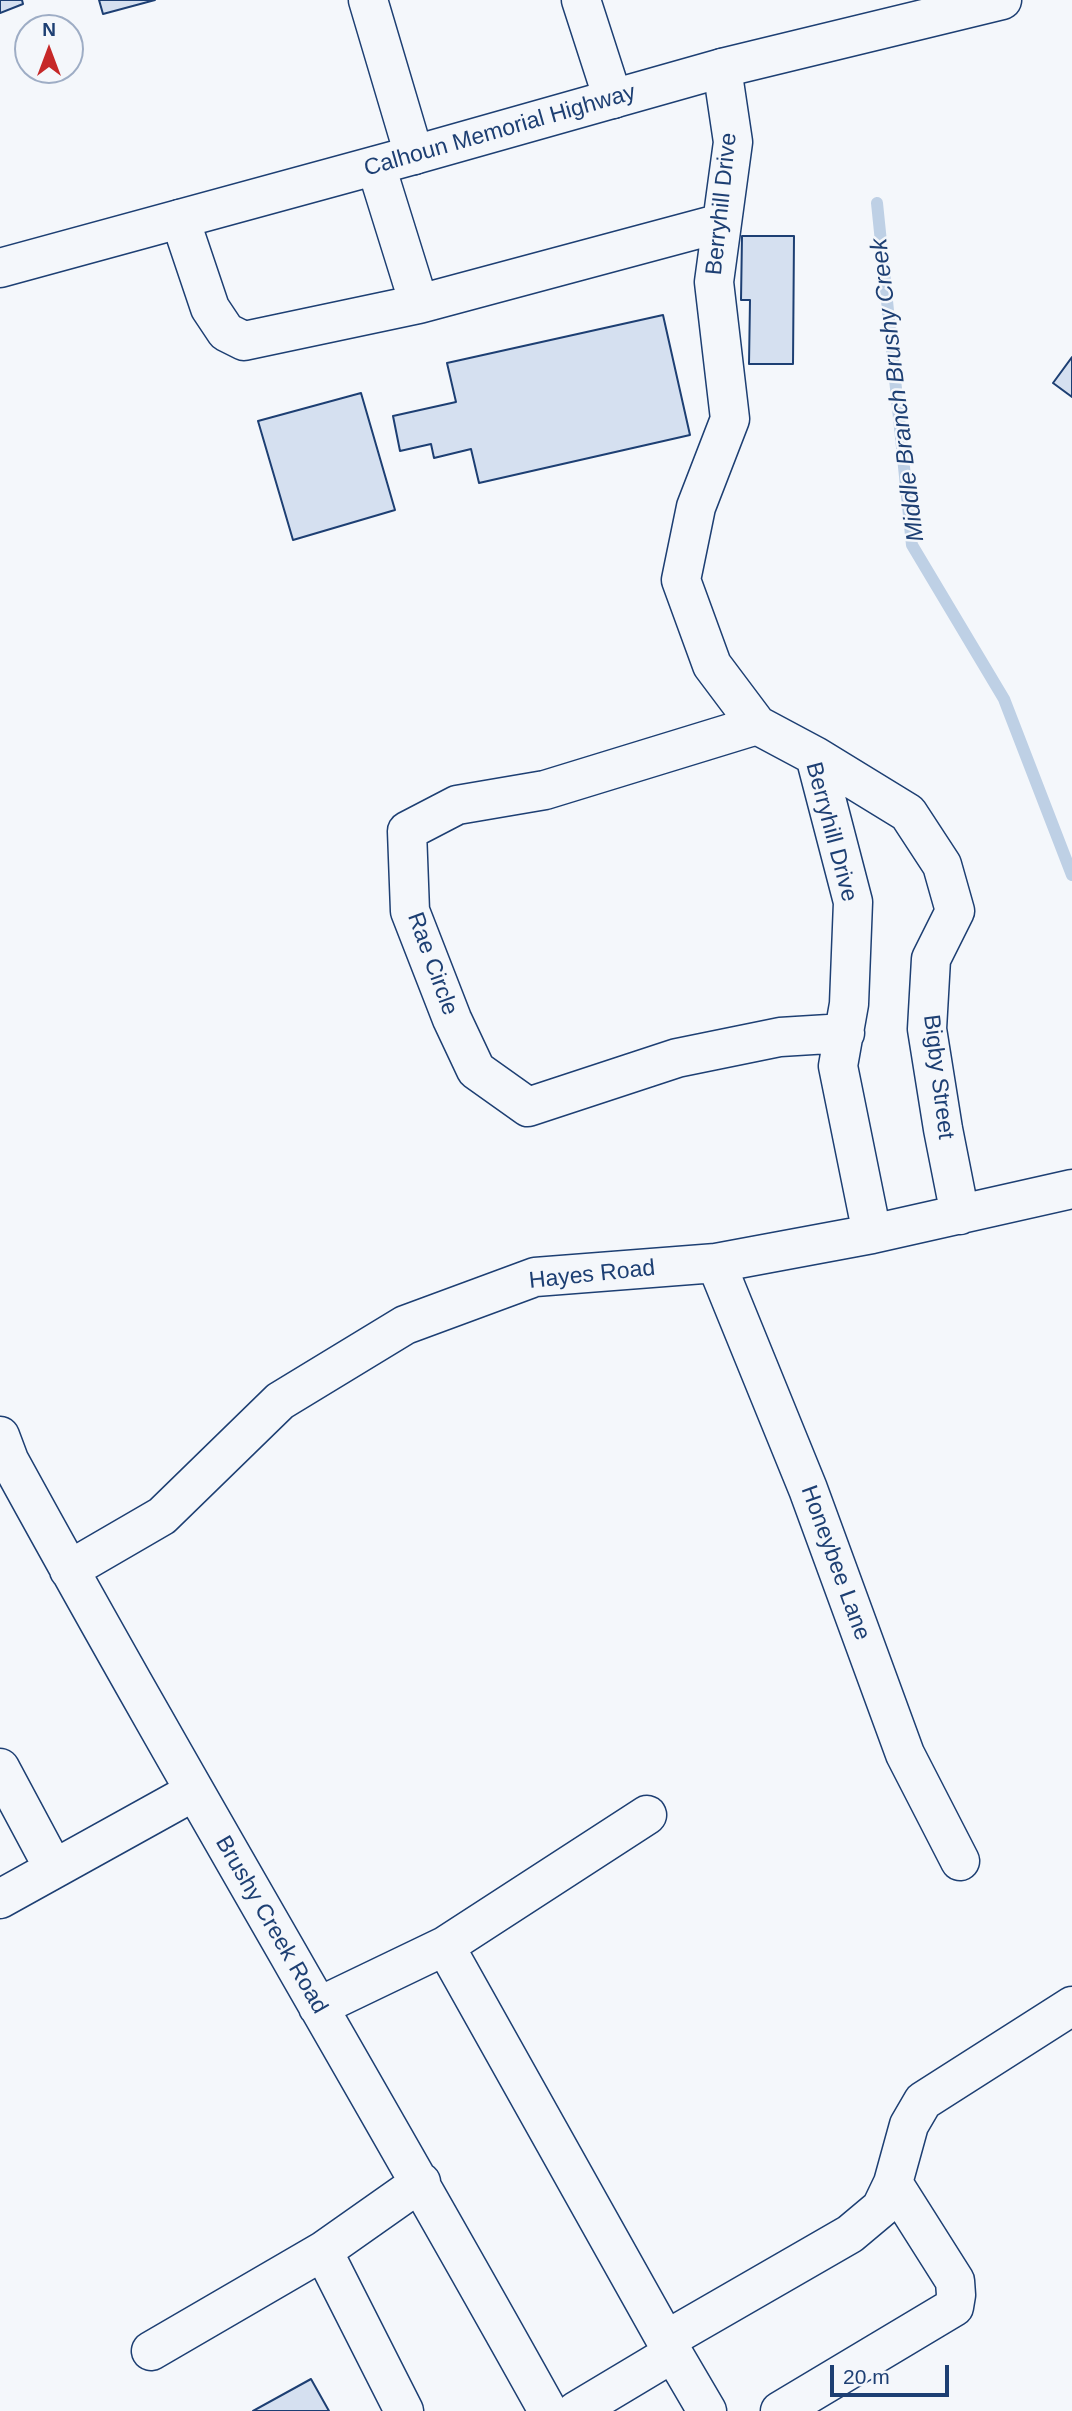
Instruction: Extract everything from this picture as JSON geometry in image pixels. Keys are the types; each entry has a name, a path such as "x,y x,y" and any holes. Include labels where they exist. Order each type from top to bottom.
{"main road":[{"path":"368,0 414,155"},
{"path":"580,0 613,99"},
{"name":"Calhoun Memorial Highway","path":"0,268 722,68 995,1"},
{"name":"Berryhill Drive","path":"722,68 733,142 714,282 730,419 696,507 681,580 712,664 757,725 815,756 853,902 849,1004 838,1066 872,1234"},
{"path":"376,166 419,304"},
{"path":"180,219 209,307 226,332 244,341 419,304 721,223"},
{"name":"Rae Circle","path":"757,725 545,790 457,805 407,831 411,911 452,1019 476,1070 528,1107 677,1058 780,1037 845,1033"},
{"name":"Bigby Street","path":"815,756 908,813 942,865 955,911 931,959 927,1029 960,1214"},
{"name":"Hayes Road","path":"69,1570 162,1516 280,1401 405,1325 536,1277 716,1263 872,1234 1072,1189"},
{"name":"Honeybee Lane","path":"716,1263 808,1489 905,1754 960,1861"},
{"name":"Brushy Creek Road","path":"0,1436 9,1460 193,1792 421,2182 548,2411"},
{"path":"0,1768 54,1869"},
{"path":"0,1899 193,1792"},
{"path":"318,2007 445,1946 647,1815"},
{"path":"445,1946 706,2411"},
{"path":"576,2411 669,2347 850,2234 881,2208 893,2183 909,2125 923,2101 1072,2006"},
{"path":"151,2351 323,2251 421,2182"},
{"path":"780,2411 954,2307 955,2281 893,2183"},
{"path":"323,2251 404,2411"}],"building":[{"path":"0,0 22,0 23,4 0,13"},
{"path":"99,0 155,0 103,14"},
{"path":"742,236 794,236 793,364 749,364 750,300 741,300"},
{"path":"663,315 690,435 479,483 471,449 434,458 431,444 400,451 393,416 456,402 447,363"},
{"path":"1072,357 1072,397 1053,383"},
{"path":"361,393 395,510 293,540 258,421"},
{"path":"311,2379 329,2411 253,2411"}],"waterway":[{"name":"Middle Branch Brushy Creek","path":"877,203 912,545 1004,699 1072,875"}]}
